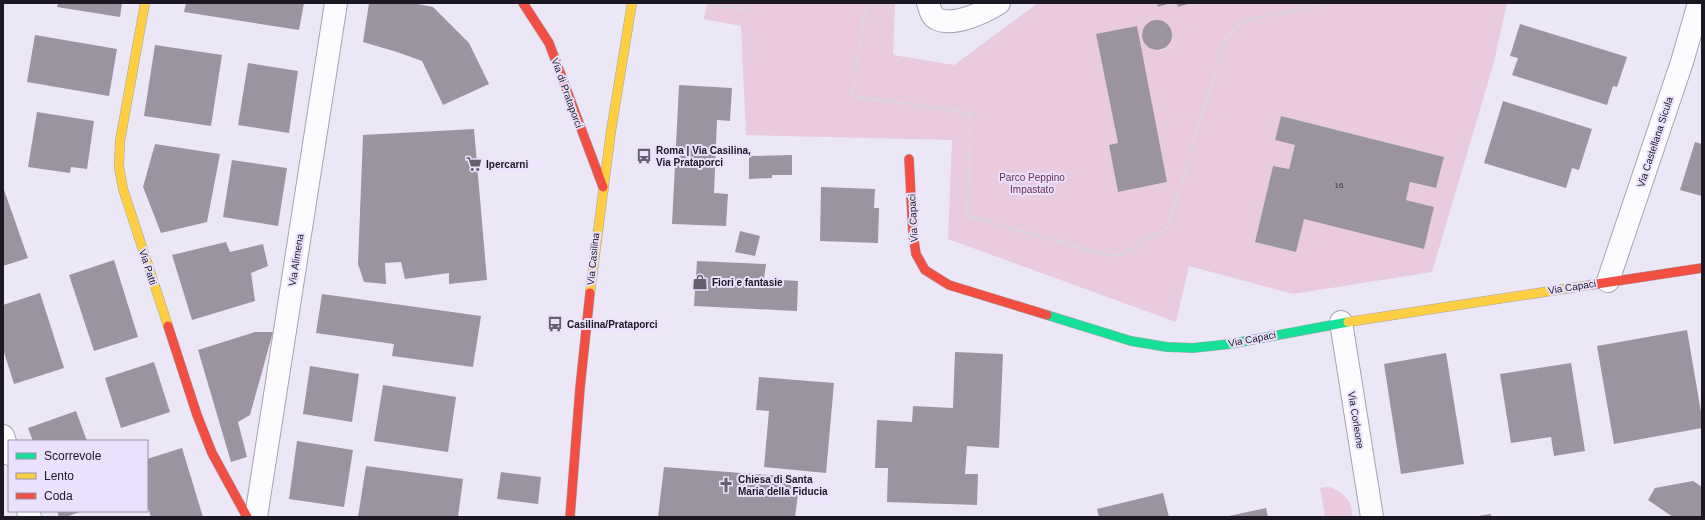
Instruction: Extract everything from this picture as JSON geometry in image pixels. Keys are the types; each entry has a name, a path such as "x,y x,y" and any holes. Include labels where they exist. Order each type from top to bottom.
{"street":[{"name":"Via Patti","path":"145,3 120,141 119,167 123,189 197,416 212,453 247,517"},
{"name":"Via Alimena","path":"256,517 336,3"},
{"name":"Via di Prataporci","path":"523,3 531,13 549,43 602,186"},
{"path":"530,3 531,13"},
{"name":"Via Casilina","path":"570,517 582,359 602,186 632,3"},
{"path":"928,3 931,13 937,18 946,20 970,17 999,3"},
{"name":"Via Castellana Sicula","path":"1608,281 1682,62 1700,3"},
{"name":"Via Capaci","path":"909,159 913,234 916,254 925,270 936,278 950,285 1131,341 1167,347 1193,348 1230,344 1341,322 1702,268"},
{"name":"Via Corleone","path":"1341,322 1372,517"},
{"path":"3,436 8,451"}],"path":[{"path":"707,4 746,10 748,3"},
{"path":"866,3 852,96 971,113 967,216 1106,255 1120,254 1168,227 1224,42 1240,22 1326,3"}],"green space":[{"name":"Parco Peppino Impastato","path":"707,3 895,3 893,55 954,65 1038,3 1157,3 1158,7 1177,3 1178,7 1193,3 1507,3 1494,62 1432,272 1293,294 1189,266 1176,322 948,239 952,140 746,135 741,26 704,19","holes":["1158,20 1168,26 1172,37 1166,47 1159,51 1146,45 1142,31 1147,24","1096,34 1167,182 1118,192 1109,145 1118,143","1281,116 1444,157 1436,188 1410,182 1406,200 1434,207 1424,249 1304,219 1295,252 1255,242 1273,166 1289,169 1295,145 1275,140"]},
{"path":"1329,487 1343,494 1351,507 1352,517 1325,517 1320,488"}],"building":[{"path":"58,3 122,3 120,17 57,7"},
{"path":"186,3 304,3 299,30 184,12"},
{"path":"369,3 413,3 433,7 469,43 489,84 443,105 422,61 363,42"},
{"path":"1157,3 1172,3 1158,7"},
{"path":"1177,3 1192,3 1178,7"},
{"path":"1157,20 1168,24 1172,35 1168,46 1157,50 1146,46 1142,35 1146,24"},
{"path":"1520,24 1627,57 1617,87 1613,86 1607,105 1512,75 1518,58 1510,56"},
{"path":"1137,26 1167,182 1118,192 1109,145 1118,143 1096,34"},
{"path":"35,35 117,49 109,96 27,82"},
{"path":"155,45 222,55 211,126 144,116"},
{"path":"248,63 298,71 289,133 238,125"},
{"path":"679,85 732,88 730,121 717,120 714,193 728,194 726,226 672,224"},
{"path":"1503,101 1592,129 1579,170 1572,168 1566,188 1484,163"},
{"path":"37,112 94,121 87,169 71,167 70,173 28,167"},
{"path":"1281,116 1444,157 1436,188 1410,182 1406,200 1434,207 1424,249 1304,219 1296,252 1255,242 1273,166 1289,169 1295,145 1275,140"},
{"path":"474,129 487,280 449,284 449,273 405,279 401,262 385,263 386,284 364,282 358,264 363,135"},
{"path":"1695,142 1702,144 1702,196 1680,190"},
{"path":"155,144 220,154 207,222 161,233 143,187"},
{"path":"792,155 792,175 772,175 772,178 749,179 749,156"},
{"path":"232,160 287,168 278,226 223,217"},
{"path":"3,187 28,258 3,266"},
{"path":"821,187 875,189 874,208 879,208 878,243 820,241"},
{"path":"740,231 760,236 755,256 735,252"},
{"path":"226,242 230,252 263,244 268,266 251,273 255,301 192,320 172,255"},
{"path":"114,260 138,337 94,351 69,275"},
{"path":"697,261 766,264 764,279 798,281 797,311 694,306"},
{"path":"40,293 64,368 14,384 3,349 3,305"},
{"path":"322,294 481,316 473,367 392,356 394,344 316,333"},
{"path":"1687,330 1702,418 1702,428 1614,444 1597,346"},
{"path":"255,332 273,332 250,415 238,422 247,457 231,462 198,350"},
{"path":"955,352 1003,354 999,448 967,446 965,474 978,474 977,505 887,502 888,468 875,468 877,420 912,422 913,406 953,408"},
{"path":"1446,353 1464,464 1401,474 1384,364"},
{"path":"154,362 170,412 121,428 105,378"},
{"path":"1571,363 1585,451 1554,456 1551,437 1511,443 1500,374"},
{"path":"310,366 359,374 352,422 303,414"},
{"path":"759,377 834,383 826,473 764,467 769,411 756,410"},
{"path":"383,385 456,397 448,452 374,441"},
{"path":"76,411 87,440 33,440 28,428"},
{"path":"297,441 353,450 344,507 289,499"},
{"path":"182,448 203,517 151,517 148,507 148,459"},
{"path":"366,466 463,479 458,517 358,517"},
{"name":"Chiesa di Santa Maria della Fiducia","path":"664,467 782,476 798,494 795,517 658,517"},
{"path":"501,472 541,477 538,504 497,499"},
{"path":"1693,481 1702,487 1702,517 1673,517 1648,500 1655,488"},
{"path":"1163,493 1169,517 1099,517 1097,509"},
{"path":"1266,508 1268,517 1229,517 1229,516"},
{"path":"57,512 79,512 66,517 59,517"},
{"path":"1491,514 1491,517 1478,517 1478,516"}],"traffic: fast":[{"path":"1047,315 1131,341 1167,347 1193,348 1230,344 1348,322"}],"traffic: slow":[{"path":"145,3 120,141 119,167 123,189 168,326"},
{"path":"590,293 611,131 632,3"},
{"path":"1348,322 1590,285"}],"traffic: jam":[{"path":"523,3 549,43 603,187"},
{"path":"909,159 913,234 916,254 925,270 949,285 1047,315"},
{"path":"1590,285 1702,268"},
{"path":"570,517 580,388 590,293"},
{"path":"168,326 197,415 212,453 247,517"}],"place":[{"name":"Roma | Via Casilina, Via Prataporci","path":"644,156"},
{"name":"Ipercarni","path":"474,164"},
{"name":"Fiori e fantasie","path":"700,282"},
{"name":"Casilina/Prataporci","path":"555,324"},
{"name":"Chiesa di Santa Maria della Fiducia","path":"726,485"}]}
